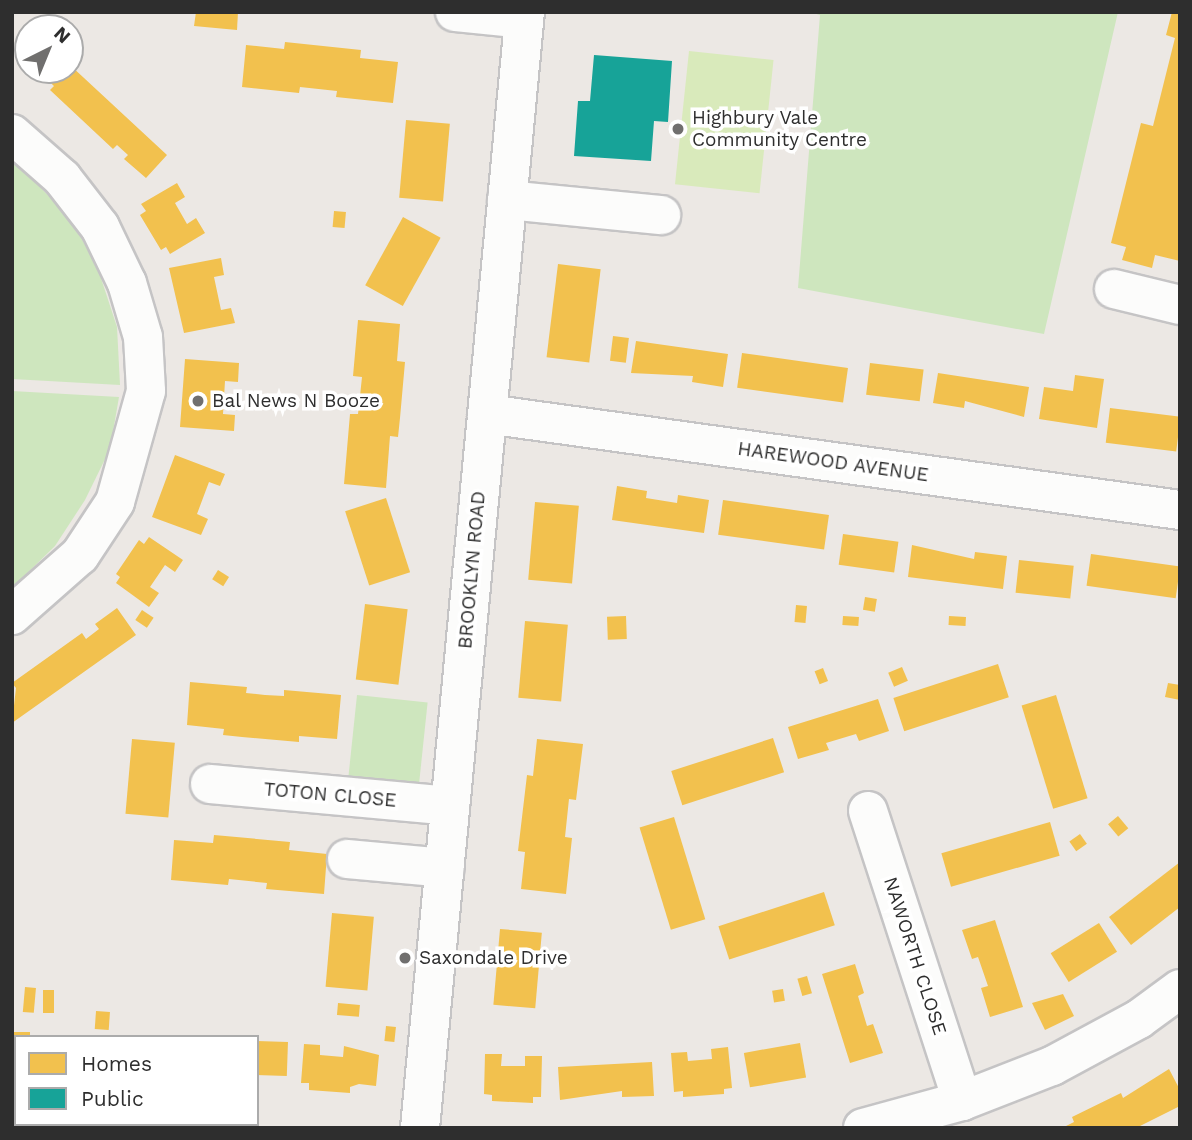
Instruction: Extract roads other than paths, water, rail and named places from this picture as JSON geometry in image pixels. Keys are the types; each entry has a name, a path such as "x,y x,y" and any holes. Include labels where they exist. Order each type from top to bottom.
{"street":[{"path":"455,12 524,16"},
{"name":"BROOKLYN ROAD","path":"420,1128 524,16"},
{"path":"12,134 62,178 100,227 127,283 143,337 146,391 115,502 80,555 12,615"},
{"path":"507,200 661,215"},
{"path":"1114,289 1180,305"},
{"name":"HAREWOOD AVENUE","path":"487,414 1180,510"},
{"name":"TOTON CLOSE","path":"210,784 450,806"},
{"name":"NAWORTH CLOSE","path":"868,811 962,1101"},
{"path":"347,859 445,868"},
{"path":"863,1128 962,1101 1052,1066 1139,1019 1180,989"}],"place":[{"name":"Highbury Vale Community Centre","path":"678,129"},
{"name":"Bal News N Booze","path":"198,401"},
{"name":"Saxondale Drive","path":"405,958"}]}
